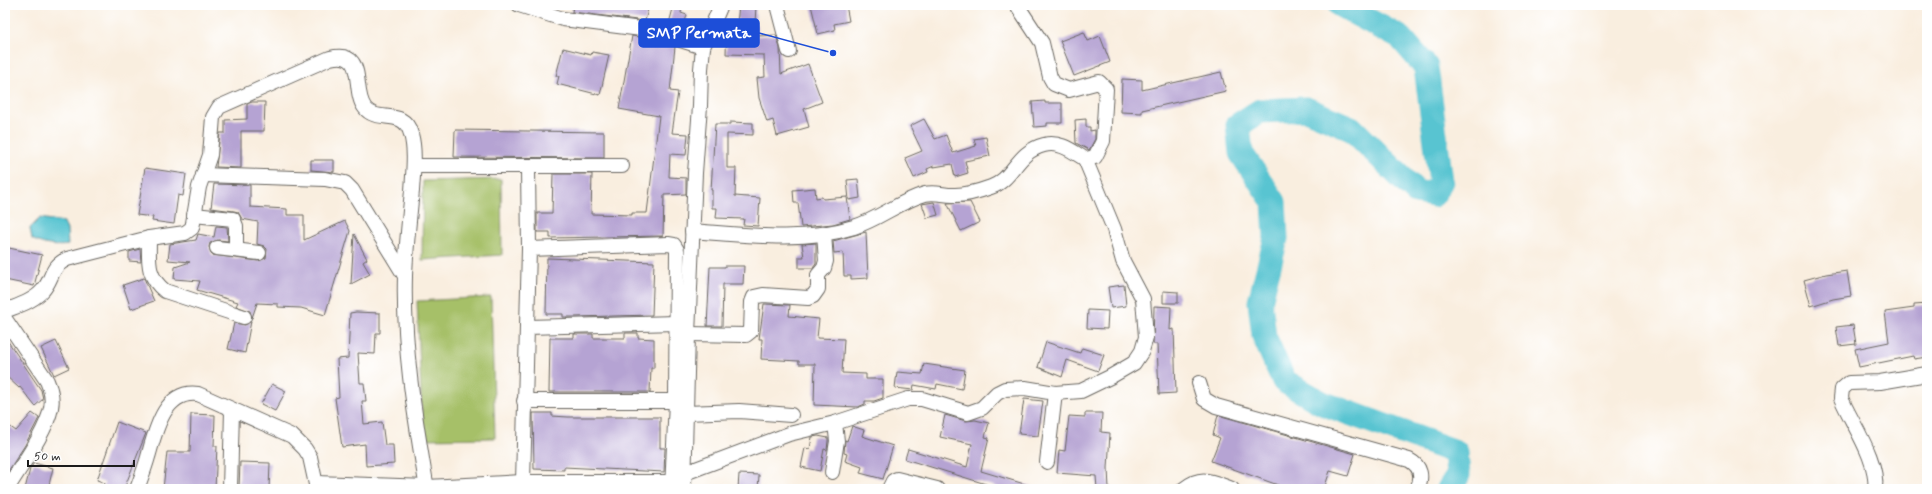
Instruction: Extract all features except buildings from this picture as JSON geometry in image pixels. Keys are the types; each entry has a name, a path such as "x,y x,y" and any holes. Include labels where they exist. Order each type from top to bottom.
{"street":[{"path":"519,5 563,19 649,30 703,47"},
{"path":"676,487 685,473 692,231 703,47 721,5"},
{"path":"777,5 789,51"},
{"path":"1017,5 1042,43 1050,77 1054,84 1069,90 1099,82 1106,89 1107,96 1103,141 1095,157 1085,159"},
{"path":"5,312 42,292 53,271 61,262 149,238 185,233 192,228 203,175 210,155 213,117 219,107 326,60 339,56 347,58 353,63 362,102 366,110 373,114 394,117 408,126 412,139 414,166 405,276 406,347 408,377 427,488"},
{"path":"685,473 789,434 835,423 908,399 922,399 968,413 982,408 997,393 1005,389 1025,388 1055,393 1081,391 1120,372 1138,358 1145,345 1146,337 1143,299 1123,261 1114,229 1085,159 1063,146 1044,145 1021,158 1005,179 991,187 958,195 927,194 864,224 824,234 772,236 692,231"},
{"path":"414,166 528,168 622,166"},
{"path":"523,485 529,249 528,168"},
{"path":"203,175 318,179 345,183 352,190 405,276"},
{"path":"194,216 232,218 236,226 236,250"},
{"path":"688,334 746,335 752,331 752,302 754,297 763,295 808,298 813,296 818,289 818,275 824,268 826,261 824,234"},
{"path":"149,238 150,271 153,279 165,291 244,317"},
{"path":"529,249 668,244 674,246 677,250 676,487"},
{"path":"217,248 259,253"},
{"path":"5,319 47,381 51,390 52,399 51,407 44,426 8,482"},
{"path":"527,327 677,323"},
{"path":"1875,489 1874,474 1864,446 1841,398 1842,389 1849,383 1880,382 1927,374"},
{"path":"1199,383 1204,399 1216,406 1409,460 1416,464 1419,468 1420,480 1417,489"},
{"path":"1047,462 1055,393"},
{"path":"137,489 163,414 175,399 183,394 198,394 284,432 297,441 310,457 317,487 427,488 523,485 588,485 676,487"},
{"path":"524,401 676,401"},
{"path":"230,489 232,410"},
{"path":"686,414 739,411 791,415"},
{"path":"832,472 837,441 835,423"},
{"path":"148,456 148,489"},
{"path":"892,481 897,479 937,489"},
{"path":"1184,489 1197,480 1203,479 1232,489"}],"green space":[{"path":"501,179 502,255 422,260 423,181"},
{"path":"491,297 495,438 423,439 417,301"}],"water":[{"path":"40,218 64,222 67,230 68,245 49,245 32,239 30,228"}],"waterway":[{"path":"1340,5 1401,38 1426,67 1441,181 1433,195 1416,192 1351,128 1306,109 1260,111 1238,125 1241,153 1274,202 1276,238 1260,302 1264,336 1284,381 1322,403 1456,452 1458,475 1449,489"}],"place":[{"name":"SMP Permata","path":"833,53"}]}
